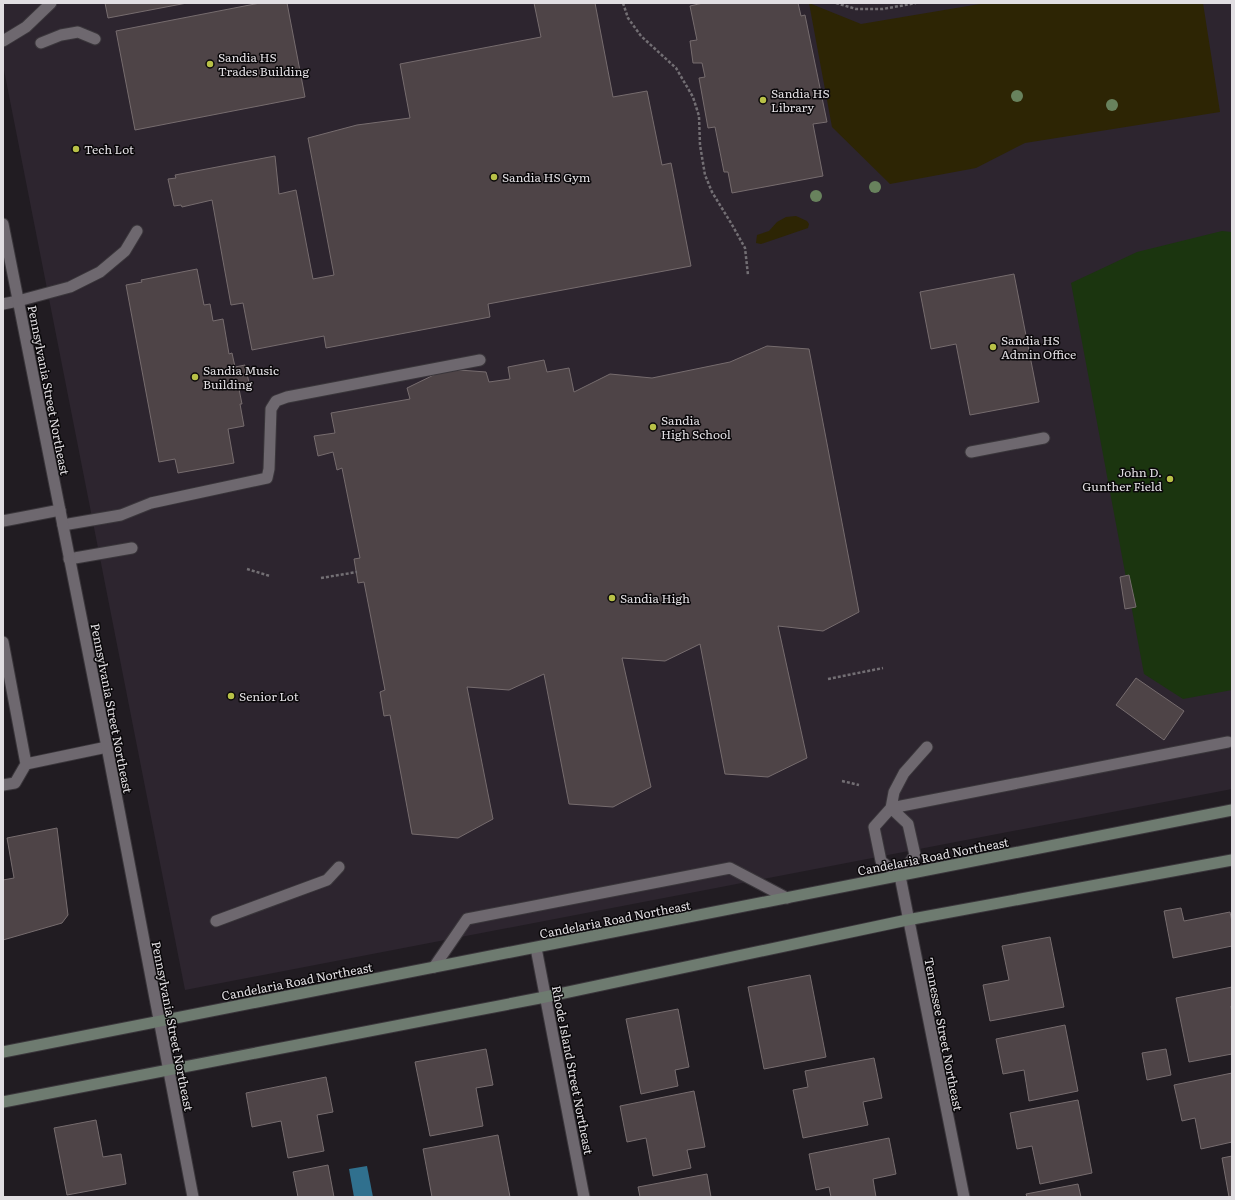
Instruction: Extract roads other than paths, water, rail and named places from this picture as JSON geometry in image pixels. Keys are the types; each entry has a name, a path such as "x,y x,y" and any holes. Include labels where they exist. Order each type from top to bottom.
{"main road":[{"name":"Candelaria Road Northeast","path":"3,1052 1232,810"},
{"path":"3,1102 545,997 908,920 1232,860"}],"street":[{"path":"3,41 26,27 51,3"},
{"path":"41,43 61,35 78,32 95,39"},
{"name":"Pennsylvania Street Northeast","path":"3,224 107,747 158,1021 193,1197"},
{"path":"3,304 70,287 100,272 125,251 137,231"},
{"path":"62,525 121,514 151,503 267,478 269,469 271,409 276,401 287,397 480,360"},
{"path":"971,452 1044,438"},
{"path":"3,521 60,510"},
{"path":"69,559 132,548"},
{"path":"3,642 26,764 15,783 3,785"},
{"path":"891,808 1228,742"},
{"path":"26,764 107,747"},
{"path":"891,808 908,824 915,855 900,876 881,861 874,827 891,808 894,792 904,773 927,747"},
{"path":"216,921 327,880 339,868"},
{"path":"434,967 467,919 730,868 787,898"},
{"name":"Tennessee Street Northeast","path":"900,876 964,1197"},
{"name":"Rhode Island Street Northeast","path":"536,948 584,1197"}],"water":[{"path":"367,1166 373,1197 354,1197 349,1169"}],"place":[{"name":"Sandia HS Trades Building","path":"210,64"},
{"name":"Sandia HS Library","path":"763,100"},
{"name":"Tech Lot","path":"76,149"},
{"name":"Sandia HS Gym","path":"494,177"},
{"name":"Sandia HS Admin Office","path":"993,347"},
{"name":"Sandia Music Building","path":"195,377"},
{"name":"Sandia High School","path":"653,427"},
{"name":"John D. Gunther Field","path":"1170,479"},
{"name":"Sandia High","path":"612,598"},
{"name":"Senior Lot","path":"231,696"}]}
